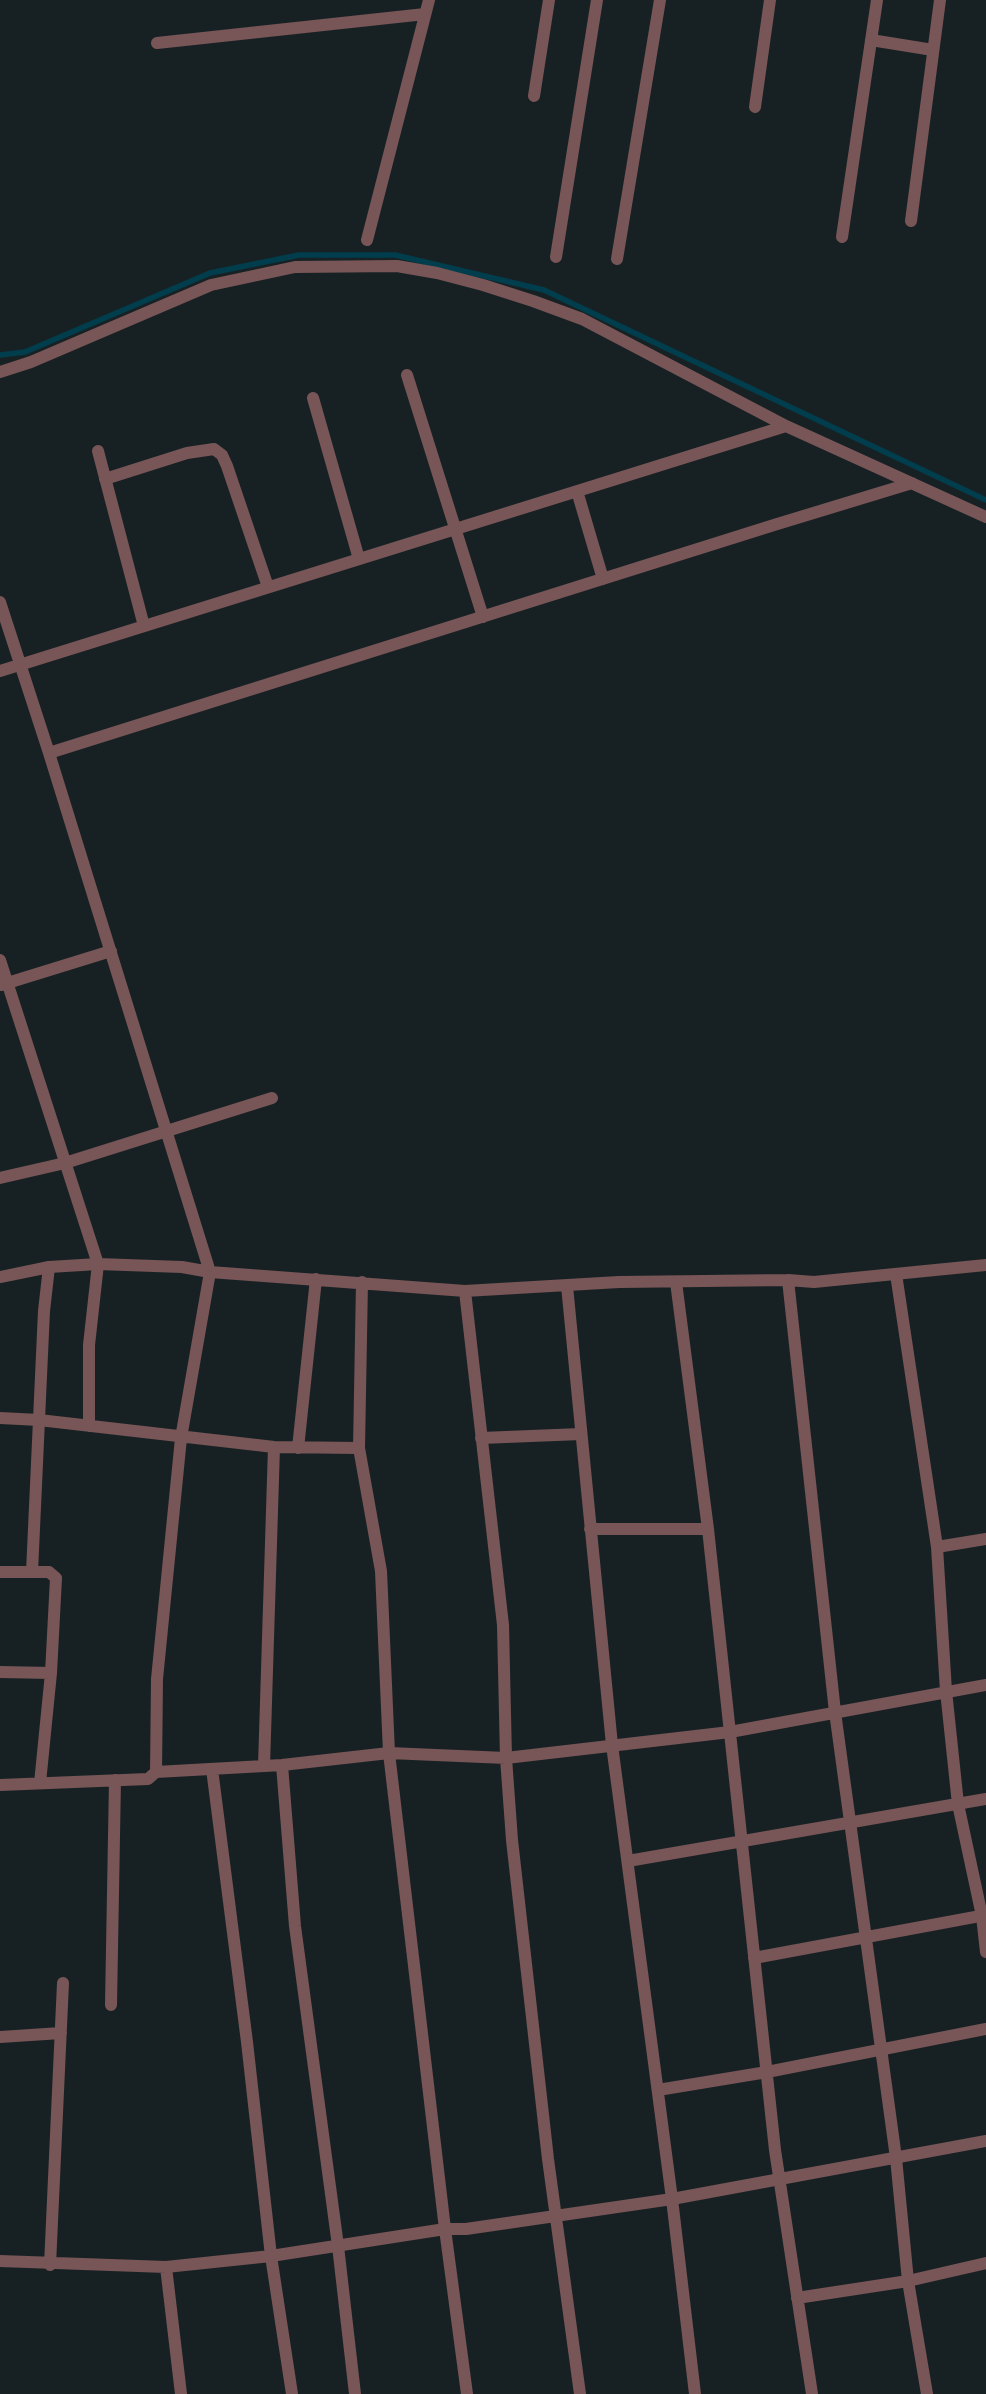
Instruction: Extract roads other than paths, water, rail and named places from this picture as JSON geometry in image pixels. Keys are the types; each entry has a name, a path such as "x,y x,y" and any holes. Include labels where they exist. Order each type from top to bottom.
{"street":[{"path":"367,240 429,0"},
{"path":"534,96 549,0"},
{"path":"556,257 597,0"},
{"path":"616,259 660,0"},
{"path":"756,107 770,0"},
{"path":"842,237 877,0"},
{"path":"911,221 940,0"},
{"path":"157,43 425,14"},
{"path":"871,40 934,50"},
{"path":"0,372 31,362 211,285 295,267 396,266 437,273 483,285 533,301 582,320 786,426 986,517"},
{"path":"407,375 483,617"},
{"path":"312,398 359,559"},
{"path":"0,671 786,426"},
{"path":"105,479 187,453 214,449 222,455 227,466 268,587"},
{"path":"98,451 144,626"},
{"path":"49,753 912,483"},
{"path":"577,491 602,579"},
{"path":"0,602 49,753 210,1272 181,1438 157,1679 156,1772"},
{"path":"4,984 111,951"},
{"path":"0,960 4,984 98,1264 89,1345 89,1426"},
{"path":"0,1178 65,1163 272,1098"},
{"path":"0,1277 49,1267 98,1264 182,1267 210,1272 465,1291 620,1282 788,1280 814,1282 986,1265"},
{"path":"32,1572 44,1311 49,1267"},
{"path":"896,1274 937,1547 946,1692 958,1804 984,1915 986,1952"},
{"path":"298,1448 316,1279"},
{"path":"788,1280 835,1712 896,2158 908,2281 927,2394"},
{"path":"362,1282 359,1448 381,1571 389,1753 445,2229 467,2394"},
{"path":"676,1282 708,1529 754,1958 780,2179 812,2394"},
{"path":"567,1286 612,1745 672,2199 695,2394"},
{"path":"465,1291 502,1625 506,1758 513,1849 548,2159 580,2394"},
{"path":"0,1418 39,1420 181,1438 274,1447 359,1448"},
{"path":"481,1438 581,1434"},
{"path":"264,1766 274,1447"},
{"path":"590,1529 708,1529"},
{"path":"937,1547 986,1539"},
{"path":"0,1572 49,1572 56,1578 51,1673 40,1783"},
{"path":"0,1672 51,1673"},
{"path":"0,1785 148,1779 156,1772 282,1765 389,1753 506,1758 730,1732 986,1685"},
{"path":"282,1765 295,1926 338,2246 355,2394"},
{"path":"212,1770 272,2256 292,2394"},
{"path":"111,2005 115,1780"},
{"path":"628,1861 986,1799"},
{"path":"754,1958 984,1915"},
{"path":"50,2264 63,1982"},
{"path":"658,2090 767,2072 986,2029"},
{"path":"0,2037 61,2034"},
{"path":"0,2262 166,2267 272,2256 445,2229 466,2229 672,2199 986,2141"},
{"path":"797,2298 908,2281 986,2263"},
{"path":"166,2267 182,2394"}],"waterway":[{"path":"0,355 25,352 210,273 299,255 395,255 544,290 986,500"}]}
